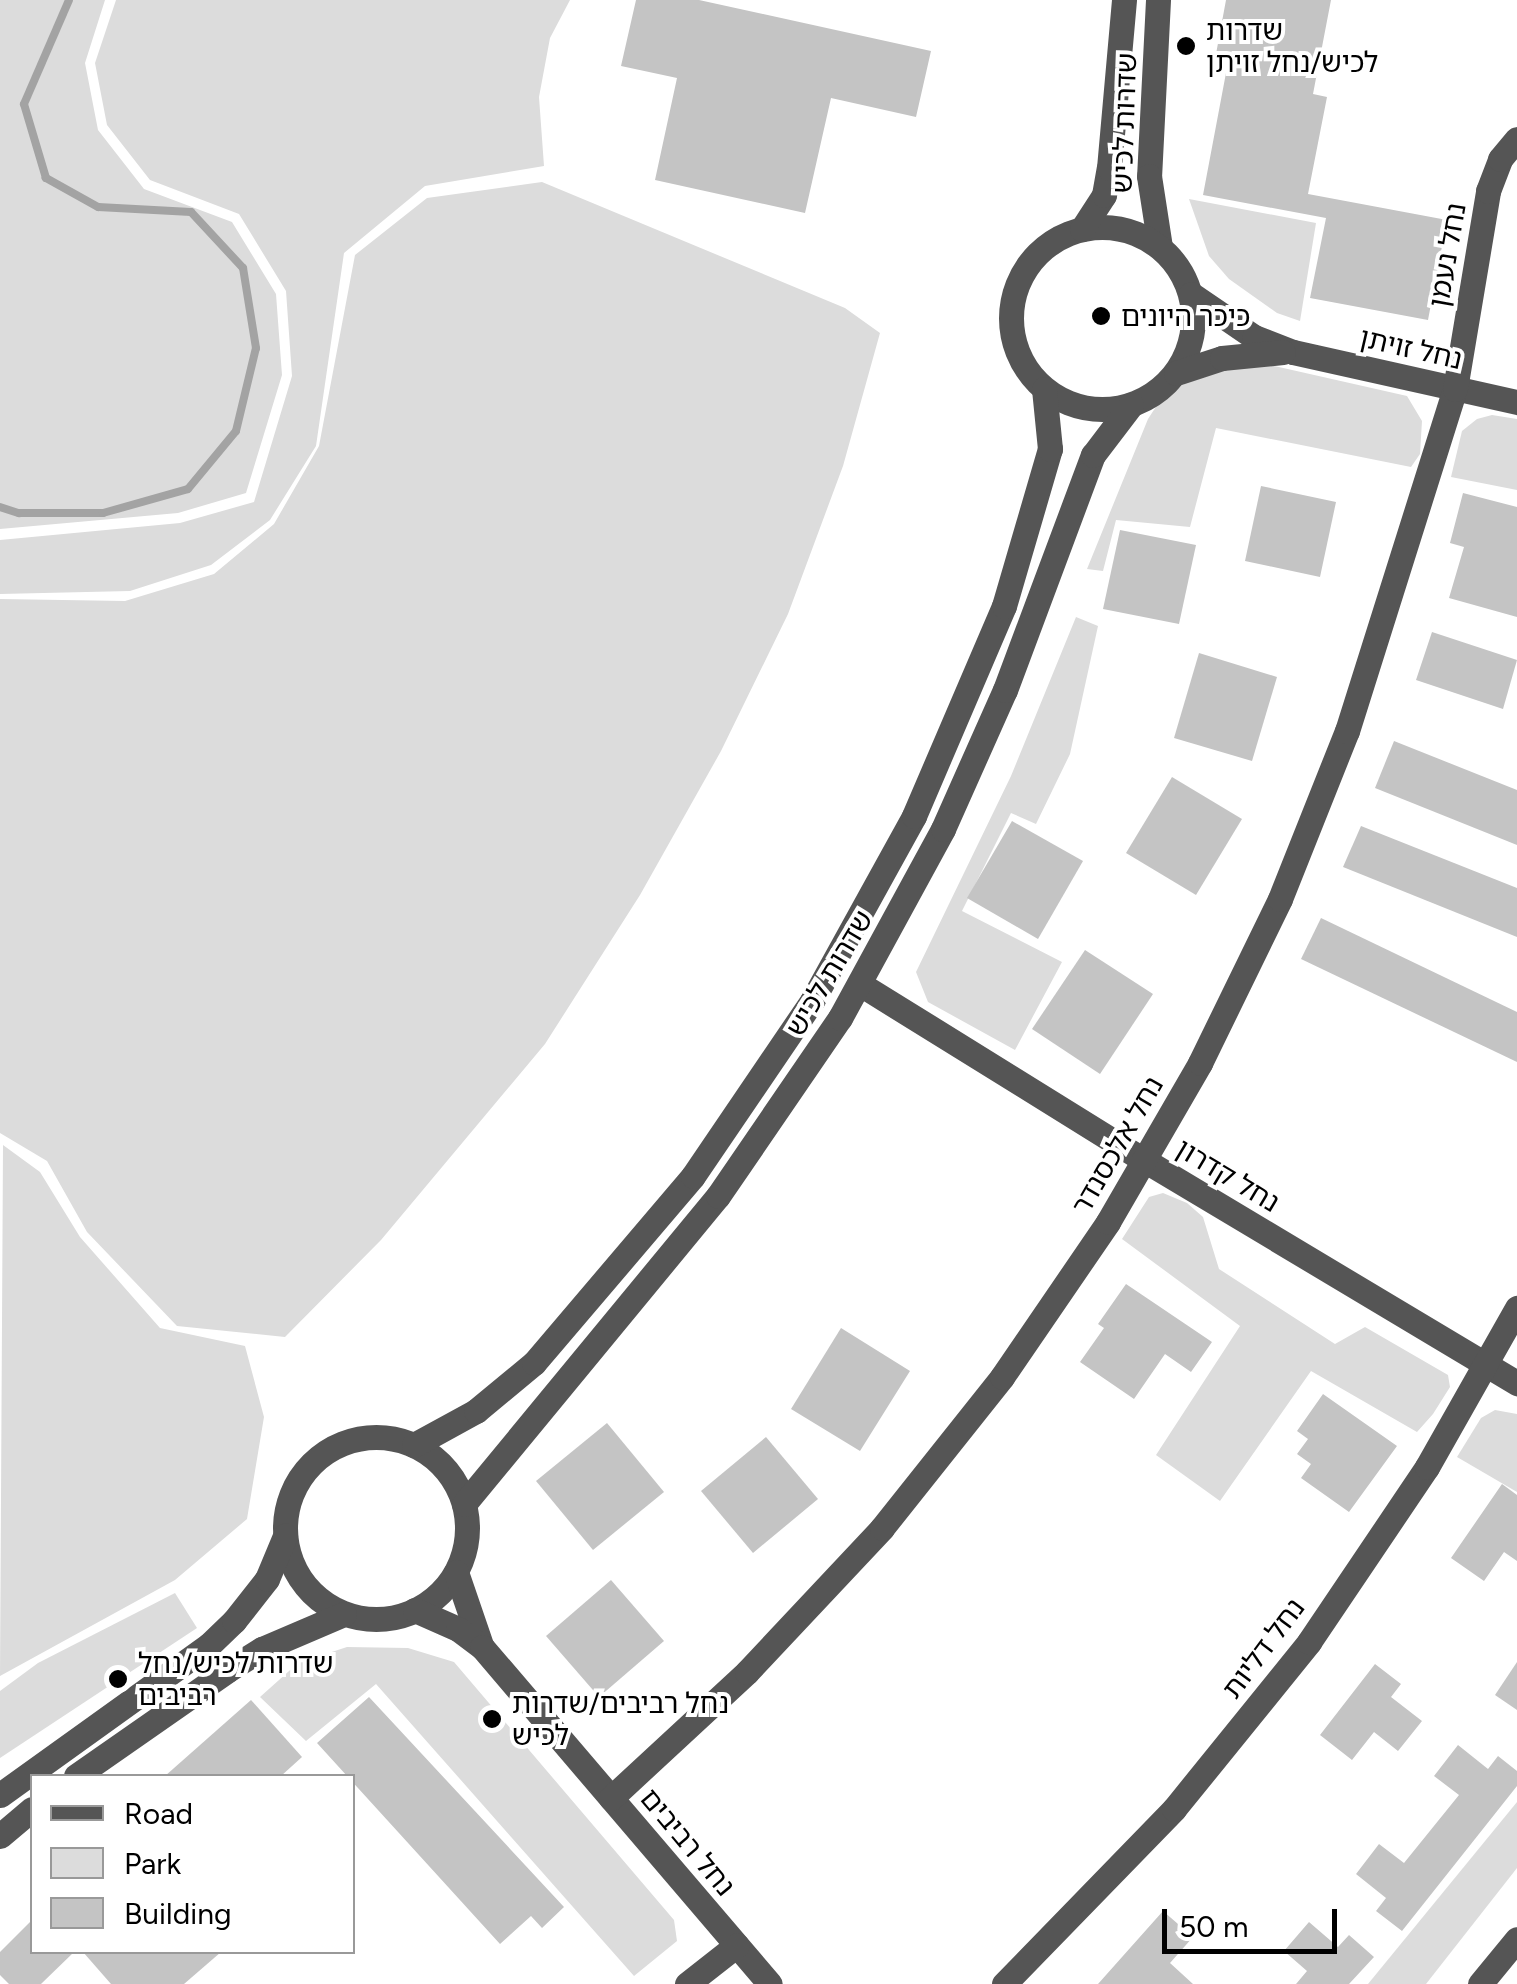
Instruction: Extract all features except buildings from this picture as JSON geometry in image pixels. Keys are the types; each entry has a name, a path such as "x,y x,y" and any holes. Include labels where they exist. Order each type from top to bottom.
{"street":[{"name":"שדרות לכיש","path":"1082,230 1104,196 1110,168 1124,0"},
{"name":"שדרות לכיש","path":"1158,0 1149,176 1160,247"},
{"name":"נחל נעמן","path":"1455,389 1488,191 1500,160 1517,139"},
{"path":"1082,230 1129,231 1160,247 1182,273 1190,294 1191,341 1176,373 1151,395 1131,405 1100,410 1080,407 1044,389 1018,354 1011,326 1013,298 1024,271 1043,248 1082,230"},
{"name":"נחל זויתן","path":"1190,294 1254,337 1292,352 1517,402"},
{"name":"נחל זויתן","path":"1176,373 1222,358 1292,352"},
{"name":"שדרות לכיש","path":"414,1445 476,1411 534,1363 693,1176 828,975 914,816 1004,606 1050,449 1044,389"},
{"name":"נחל אלכסנדר","path":"611,1798 747,1672 882,1528 1002,1378 1108,1222 1200,1063 1289,877 1347,732 1455,389"},
{"name":"שדרות לכיש","path":"464,1504 718,1196 860,984 975,761 1094,455 1131,405"},
{"name":"נחל קדרון","path":"860,984 1144,1160 1517,1383"},
{"name":"נחל דליות","path":"1004,1984 1174,1809 1308,1642 1427,1467 1517,1308"},
{"path":"0,1795 222,1633 267,1578 285,1536 291,1494 317,1458 342,1444 367,1437 414,1445 442,1464 464,1504 467,1539 456,1572 442,1591 415,1610 374,1619 344,1614 307,1588 292,1564 285,1536"},
{"name":"נחל רביבים","path":"456,1572 462,1602 482,1646"},
{"name":"נחל רביבים","path":"415,1610 458,1629 482,1646 770,1984"},
{"path":"79,1774 262,1650 344,1614"},
{"path":"0,1836 30,1811"},
{"path":"1480,1984 1517,1939"},
{"path":"687,1984 736,1945"}],"green space":[{"path":"0,0 105,0 85,63 98,130 144,189 232,222 276,294 282,375 246,493 178,513 0,529"},
{"path":"116,0 570,0 550,38 539,97 544,166 425,186 344,253 316,446 270,520 211,565 130,591 0,594 0,540 180,523 254,502 292,376 286,291 239,214 150,180 107,125 95,63"},
{"path":"542,182 845,308 880,333 843,466 788,614 721,751 640,895 545,1044 381,1240 285,1337 177,1326 87,1232 47,1161 0,1133 0,599 125,601 214,574 274,524 319,446 355,255 427,198"},
{"path":"1189,199 1316,223 1300,321 1277,313 1229,279 1209,256"},
{"path":"1236,364 1270,365 1407,396 1422,421 1420,454 1411,467 1216,428 1190,527 1116,520 1103,571 1087,569 1148,419 1161,399 1195,377"},
{"path":"1492,415 1517,419 1517,490 1451,477 1462,431 1477,419"},
{"path":"1076,617 1098,626 1070,754 1036,824 1011,813 962,911 1062,962 1015,1050 928,1002 916,972 1011,776"},
{"path":"3,1145 40,1172 80,1237 160,1328 245,1346 264,1417 247,1519 175,1580 0,1676"},
{"path":"1163,1193 1187,1203 1203,1217 1219,1269 1335,1344 1365,1327 1448,1375 1450,1387 1433,1414 1417,1432 1311,1371 1220,1501 1156,1455 1240,1326 1122,1239 1149,1197"},
{"path":"1495,1410 1517,1414 1517,1492 1457,1457 1481,1418"},
{"path":"175,1593 197,1628 0,1758 0,1691 38,1663"},
{"path":"347,1647 408,1648 454,1662 674,1920 677,1941 634,1976 376,1684 306,1741 260,1697 298,1663"},
{"path":"1517,1802 1517,1868 1426,1984 1368,1984"}],"waterway":[{"path":"0,507 19,513 103,513 188,489 236,431 256,348 243,268 191,212 98,207 46,178 24,104 69,0"}],"place":[{"name":"שדרות לכיש/נחל זויתן","path":"1186,46"},
{"name":"כיכר היונים","path":"1101,316"},
{"name":"שדרות לכיש/נחל רביבים","path":"118,1679"},
{"name":"נחל רביבים/שדרות לכיש","path":"492,1719"}]}
